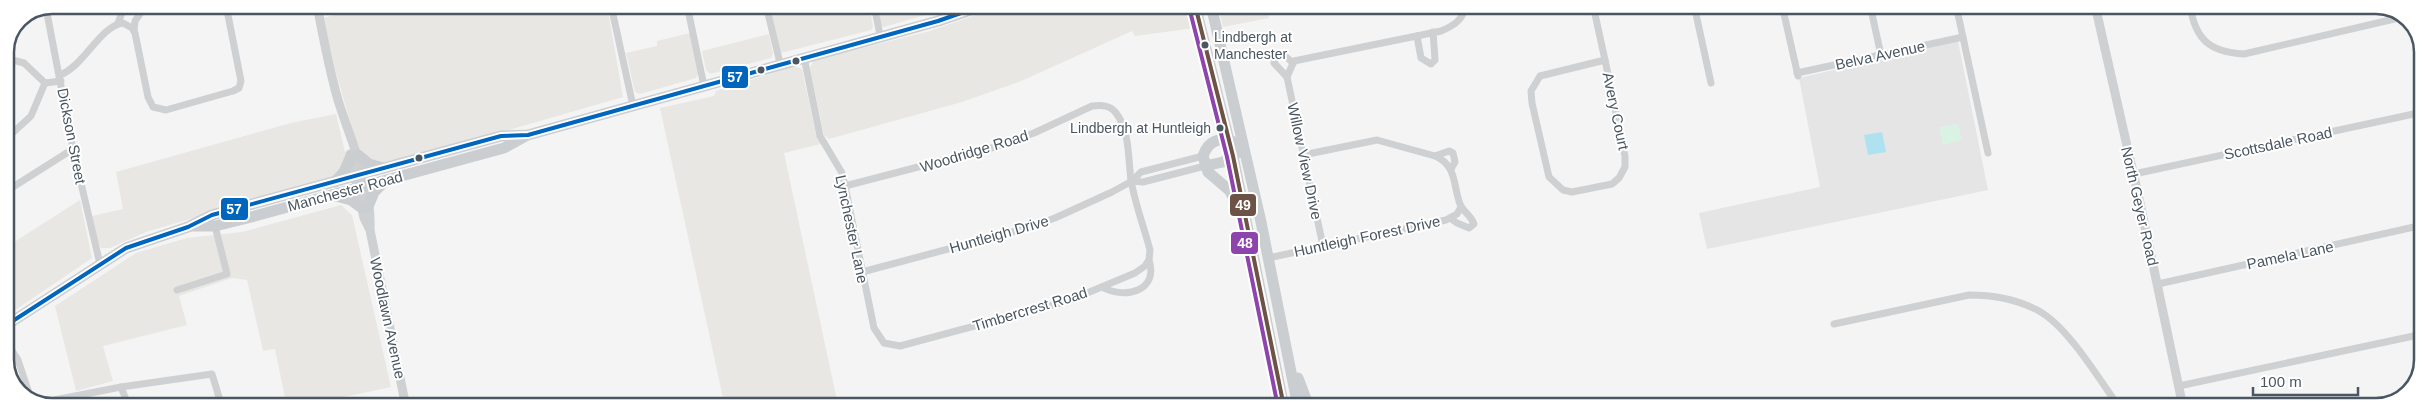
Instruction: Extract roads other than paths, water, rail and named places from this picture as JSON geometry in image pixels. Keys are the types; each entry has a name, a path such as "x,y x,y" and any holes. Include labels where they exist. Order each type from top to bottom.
{"main road":[{"name":"Manchester Road","path":"188,227 215,226 331,195 360,181 500,136 528,135 954,14"},
{"path":"1197,14 1234,156 1282,398"},
{"path":"1213,14 1245,148 1296,398"},
{"path":"1204,161 1210,144 1222,138 1245,148"},
{"path":"1204,161 1223,162 1245,148"},
{"path":"331,195 351,200 365,208 385,174 355,156 335,182"},
{"path":"1204,161 1229,190 1248,224"},
{"name":"Manchester Road","path":"14,320 100,264 137,243 188,227 212,215 335,182 360,181"},
{"path":"1288,352 1306,398"}],"street":[{"name":"Dickson Street","path":"47,14 73,149 100,264"},
{"path":"14,132 31,116 45,83 60,78 70,71 118,24 122,14"},
{"path":"140,14 135,21 134,31 148,97 153,107 166,110 224,95 239,88 240,78 228,14"},
{"name":"Woodlawn Avenue","path":"319,14 337,97 355,156 404,398"},
{"path":"613,14 633,106"},
{"path":"689,14 704,86"},
{"path":"768,14 780,63"},
{"path":"876,14 880,35"},
{"path":"1287,77 1293,63 1433,32 1451,26 1460,20 1462,14"},
{"name":"Avery Court","path":"1595,14 1626,156 1625,167 1619,178 1612,184 1572,192 1563,190 1549,178 1531,91 1540,76 1605,60"},
{"path":"1696,14 1711,83"},
{"name":"Belva Avenue","path":"1784,14 1798,75 1963,37"},
{"path":"1872,14 1881,55"},
{"path":"1958,14 1988,153"},
{"name":"North Geyer Road","path":"2096,14 2134,174 2181,398"},
{"path":"2192,14 2194,25 2201,37 2219,50 2244,54 2393,18"},
{"path":"118,24 127,24 134,31"},
{"path":"1417,36 1421,58 1431,64 1435,60 1436,53 1433,32"},
{"name":"Willow View Drive","path":"1293,63 1284,55 1275,58 1274,63 1287,77 1323,246"},
{"name":"Lynchester Lane","path":"804,56 820,136 842,173 874,328 884,344"},
{"path":"14,60 24,63 45,83"},
{"name":"Woodridge Road","path":"845,186 996,147 1034,133 1092,106 1102,105 1110,107 1118,115 1124,128 1132,181"},
{"name":"Scottsdale Road","path":"2134,174 2414,114"},
{"path":"1303,155 1377,140 1436,156 1443,159 1451,170 1461,207 1472,217 1474,225 1469,228 1464,227 1450,218"},
{"path":"14,186 73,149"},
{"path":"1436,156 1449,151 1453,153 1455,162 1451,170"},
{"name":"Huntleigh Drive","path":"862,272 1027,228 1056,218 1132,181 1141,172 1204,161"},
{"path":"1102,287 1110,291 1127,293 1144,286 1151,279 1153,271 1149,260 1150,250 1132,181"},
{"name":"Huntleigh Forest Drive","path":"1268,258 1450,218 1457,214 1461,207"},
{"path":"177,290 227,274 215,226"},
{"name":"Pamela Lane","path":"2158,284 2414,227"},
{"name":"Timbercrest Road","path":"884,344 900,346 1068,301 1135,273 1145,266 1149,260"},
{"path":"1834,324 1969,295 1990,295 2012,300 2040,311 2065,332 2113,398"},
{"path":"2179,386 2414,336"},
{"path":"14,354 28,389"},
{"path":"65,398 121,387 212,374 219,398"},
{"path":"121,387 125,398"}],"water":[{"path":"1882,132 1886,152 1868,155 1864,135"}],"place":[{"name":"Lindbergh at Manchester","path":"1205,45"},
{"name":"Lindbergh at Huntleigh","path":"1220,128"}]}
